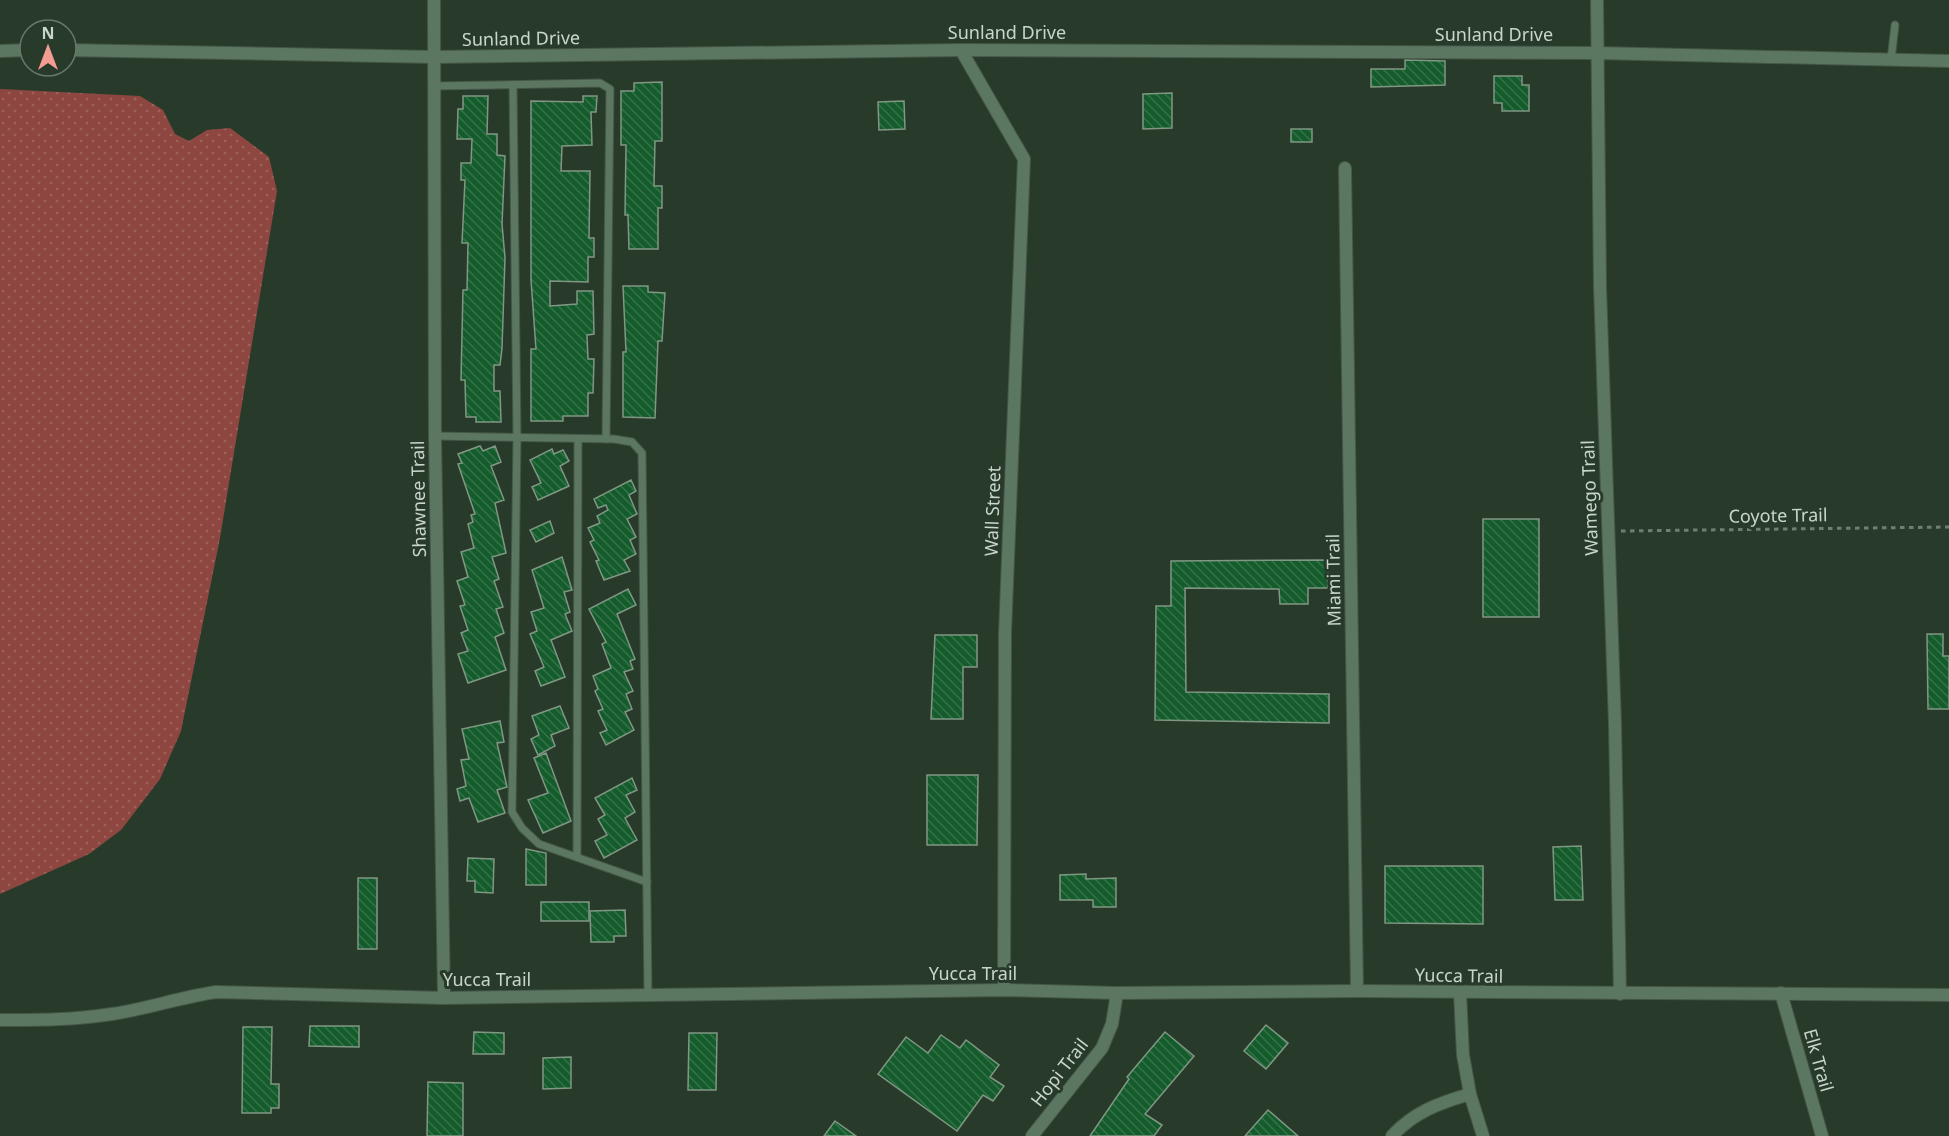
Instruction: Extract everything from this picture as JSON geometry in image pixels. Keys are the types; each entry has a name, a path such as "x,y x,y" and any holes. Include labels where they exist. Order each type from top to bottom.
{"street":[{"name":"Shawnee Trail","path":"434,0 435,436 444,998"},
{"name":"Wamego Trail","path":"1597,0 1600,287 1620,994"},
{"path":"0,51 18,50"},
{"name":"Sunland Drive","path":"78,50 434,57 961,50 1597,53 1949,61"},
{"name":"Wall Street","path":"961,50 1024,159 1005,633 1004,990"},
{"name":"Miami Trail","path":"1345,168 1357,991"},
{"name":"Yucca Trail","path":"0,1020 61,1020 111,1014 186,996 216,992 444,998 1004,990 1117,993 1357,991 1949,994"},
{"name":"Hopi Trail","path":"1032,1136 1102,1048 1112,1024 1117,993"},
{"path":"1460,993 1462,1055 1470,1094 1484,1136"},
{"name":"Elk Trail","path":"1781,993 1822,1136"},
{"path":"1392,1136 1411,1117 1436,1104 1470,1094"}],"lane":[{"path":"1891,60 1895,25"},
{"path":"434,86 600,83 609,89 606,439"},
{"path":"513,85 517,438 512,812 522,828 539,844 647,882"},
{"path":"435,436 606,439 632,442 642,453 648,996"},
{"path":"577,857 578,439"}],"path":[{"name":"Coyote Trail","path":"1608,531 1949,527"}],"shaded area":[{"path":"0,89 140,96 163,110 175,134 189,141 207,130 230,128 269,157 277,191 220,538 181,731 160,779 121,830 89,854 0,894"}],"building":[{"path":"1405,60 1445,61 1445,85 1371,87 1371,69 1405,69"},
{"path":"1494,76 1522,76 1522,85 1529,85 1529,111 1502,111 1502,103 1494,103"},
{"path":"662,82 662,141 655,141 654,186 662,186 662,208 658,208 658,249 629,249 628,215 625,215 626,145 621,145 621,91 634,91 634,83"},
{"path":"1172,93 1172,128 1143,129 1143,94"},
{"path":"463,96 488,96 487,134 497,134 497,155 505,156 502,224 505,258 502,348 500,365 494,365 494,391 500,391 501,422 476,422 476,417 466,417 465,380 461,380 463,290 467,290 468,243 462,243 465,180 461,180 461,163 471,163 472,139 457,139 458,109 463,109"},
{"path":"583,96 597,96 596,112 591,112 592,145 562,146 561,171 590,171 589,238 594,238 594,257 588,257 588,282 550,281 550,306 577,304 577,291 593,291 594,334 587,335 588,359 594,359 593,393 588,393 588,416 563,416 563,421 531,421 531,349 536,349 531,280 531,101 583,102"},
{"path":"904,101 905,129 879,130 878,102"},
{"path":"1291,129 1312,129 1312,142 1291,142"},
{"path":"623,286 648,286 648,292 665,293 662,341 658,341 655,418 623,417 623,352 626,352"},
{"path":"480,446 483,451 495,446 501,462 491,466 504,500 495,503 506,553 492,557 499,579 494,581 503,607 496,609 504,633 495,637 506,670 468,683 458,654 468,651 461,633 468,630 460,606 465,605 457,581 468,577 461,552 474,548 468,524 473,522 471,515 475,514 458,464 462,463 458,454"},
{"path":"552,449 554,454 563,450 569,461 560,466 569,486 538,500 532,487 541,483 530,460"},
{"path":"631,480 636,491 629,495 637,514 627,519 636,537 630,540 636,554 624,560 630,571 604,580 596,561 599,560 590,542 594,540 588,528 600,523 597,516 608,510 606,505 598,508 594,499"},
{"path":"1483,519 1539,519 1539,617 1483,617"},
{"path":"550,521 554,533 536,542 530,530"},
{"path":"562,557 572,590 564,592 570,612 565,614 572,631 551,640 565,677 541,686 535,671 544,667 530,634 537,631 531,612 544,608 532,570"},
{"path":"1328,560 1328,588 1308,588 1308,604 1280,604 1279,589 1185,588 1186,692 1329,694 1329,723 1155,720 1156,606 1171,606 1171,561"},
{"path":"628,589 636,605 617,614 635,659 630,661 633,669 624,672 633,691 626,694 632,709 625,712 634,730 606,745 600,733 607,730 598,711 603,709 595,691 598,689 593,676 611,668 602,644 606,642 589,609"},
{"path":"1927,634 1943,634 1943,656 1949,656 1949,709 1928,709"},
{"path":"935,635 977,635 977,667 963,667 963,719 931,719"},
{"path":"560,706 569,728 551,735 555,746 538,755 531,739 539,735 532,716"},
{"path":"500,721 504,742 497,743 507,787 497,790 505,813 478,822 469,798 460,801 457,789 466,786 461,760 469,759 462,729"},
{"path":"546,753 571,821 543,833 528,800 548,793 534,758"},
{"path":"927,775 978,775 977,845 927,845"},
{"path":"632,778 637,790 626,795 635,812 625,818 637,840 604,858 595,841 607,835 598,819 605,815 595,798"},
{"path":"1581,846 1583,900 1555,900 1553,847"},
{"path":"526,849 546,853 546,885 526,885"},
{"path":"468,858 494,859 493,893 475,892 475,881 467,881"},
{"path":"1385,866 1483,866 1483,924 1385,923"},
{"path":"1086,874 1086,879 1116,878 1116,907 1093,907 1093,900 1060,900 1060,875"},
{"path":"358,878 377,878 377,949 358,949"},
{"path":"541,902 589,902 589,921 541,921"},
{"path":"625,910 626,936 614,936 614,942 591,942 590,911"},
{"path":"1266,1025 1288,1043 1266,1069 1244,1051"},
{"path":"310,1026 359,1026 359,1047 309,1046"},
{"path":"243,1027 272,1027 271,1084 279,1084 279,1108 271,1108 271,1113 242,1113"},
{"path":"474,1032 504,1033 504,1054 473,1054"},
{"path":"1165,1032 1194,1056 1145,1114 1162,1125 1154,1136 1090,1136 1129,1079 1127,1077"},
{"path":"689,1033 717,1033 716,1090 688,1090"},
{"path":"941,1035 960,1048 966,1040 999,1065 990,1077 1004,1086 993,1101 983,1095 957,1131 878,1074 906,1037 928,1053"},
{"path":"571,1057 571,1088 543,1089 543,1058"},
{"path":"428,1082 463,1083 463,1136 427,1136"},
{"path":"1268,1110 1298,1136 1245,1136"},
{"path":"835,1121 856,1136 824,1136"}]}
